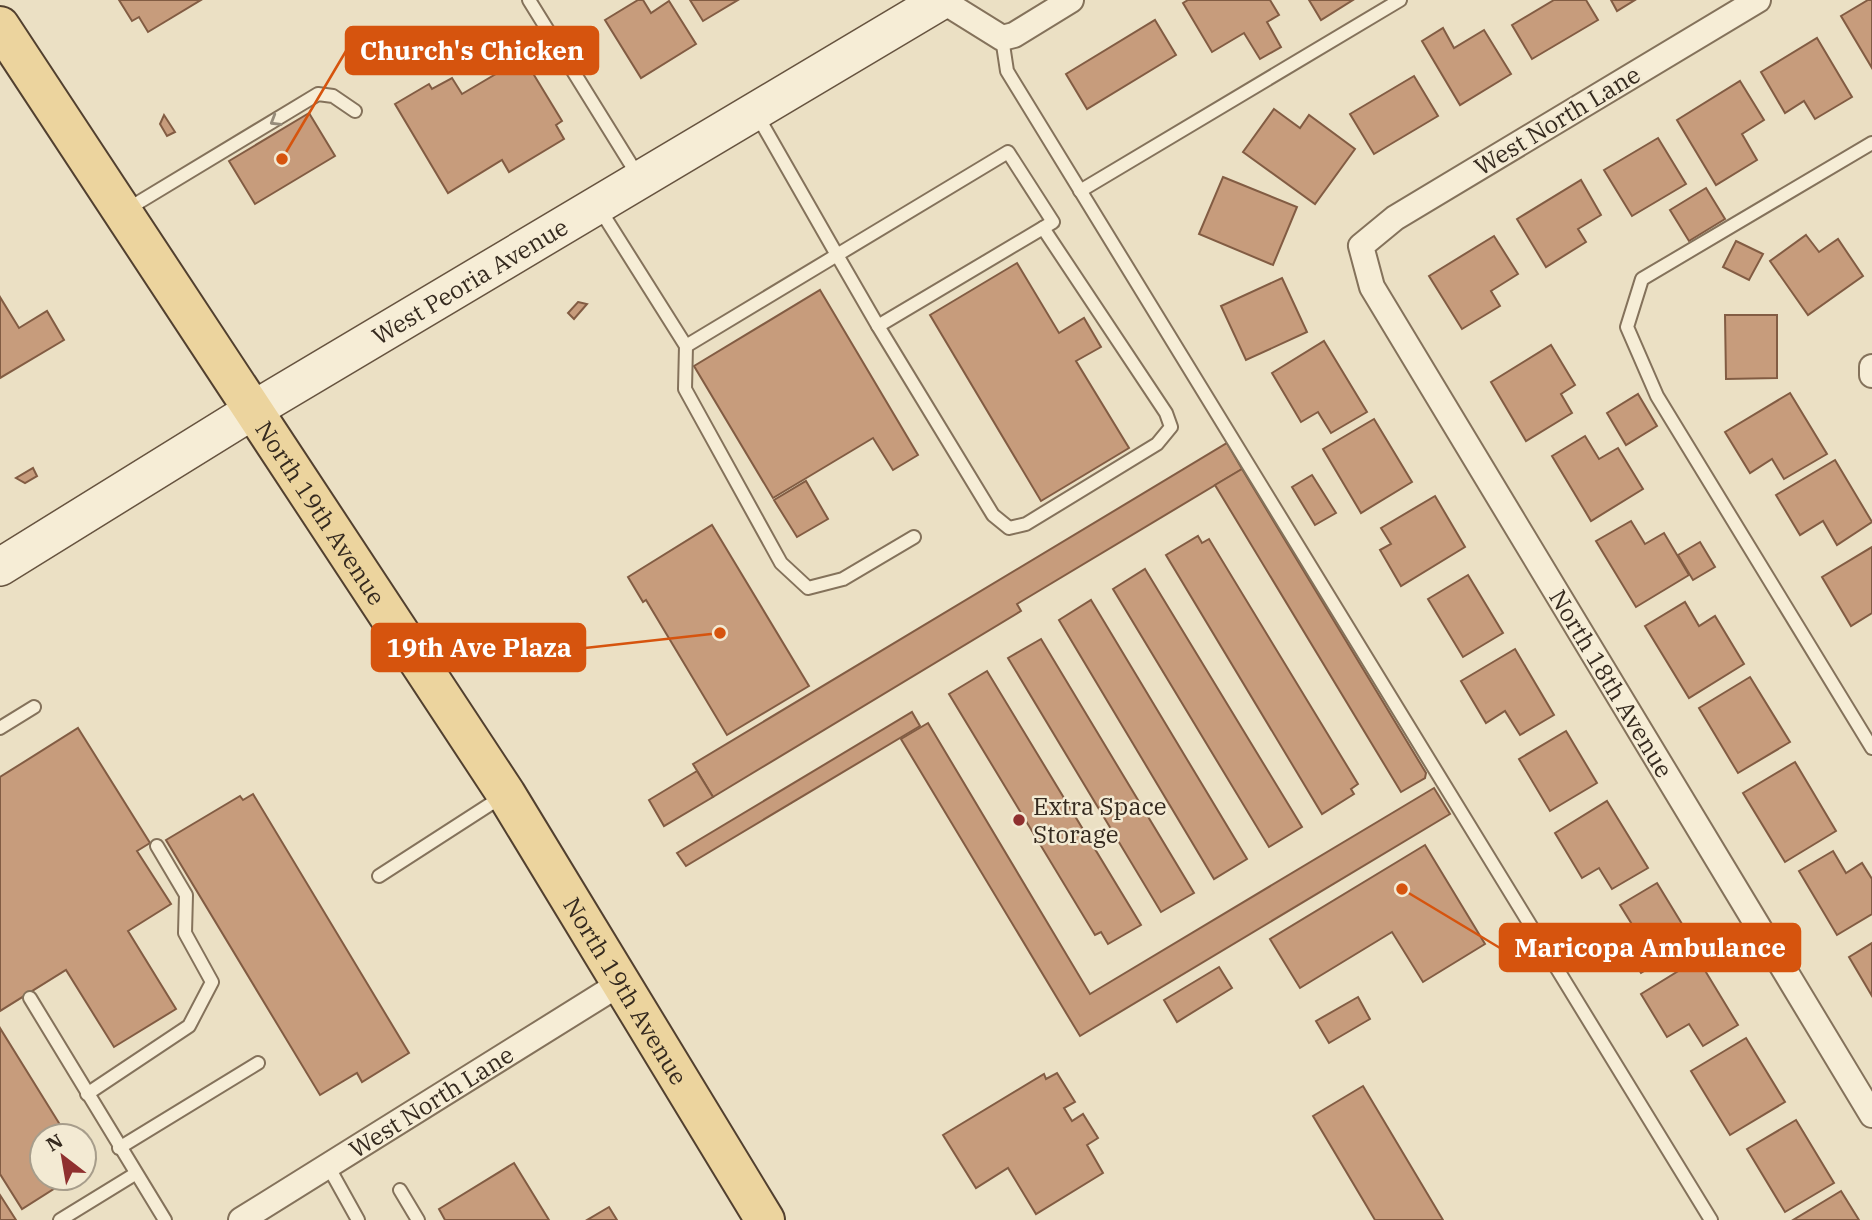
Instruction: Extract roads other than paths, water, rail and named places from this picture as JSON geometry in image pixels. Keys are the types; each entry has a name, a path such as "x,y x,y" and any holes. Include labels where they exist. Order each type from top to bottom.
{"main road":[{"name":"West Peoria Avenue","path":"0,567 255,409 941,0"},
{"name":"North 19th Avenue","path":"0,26 255,409 506,794 765,1220"}],"street":[{"name":"West Peoria Avenue","path":"941,0 1002,38"},
{"path":"1002,38 1014,35 1071,0"},
{"name":"West North Lane","path":"1361,246 1395,218 1758,0"},
{"name":"North 18th Avenue","path":"1361,246 1372,287 1872,1115"},
{"name":"West North Lane","path":"241,1220 621,983"}],"lane":[{"path":"545,0 531,4 640,179"},
{"path":"1080,191 1400,0"},
{"path":"1002,38 1007,71 1711,1220"},
{"path":"123,212 318,94 333,96 355,111"},
{"path":"754,110 878,326 993,514 1009,528 1026,524 1157,444 1171,427 1166,413 1043,228"},
{"path":"1872,143 1642,279 1627,327 1657,396 1872,748"},
{"path":"686,346 1008,152 1053,222 878,326"},
{"path":"597,205 686,346 685,389 781,563 808,588 843,579 914,537"},
{"path":"0,728 34,707"},
{"path":"379,876 506,794"},
{"path":"87,1094 189,1026 212,982 185,933 186,895 157,846"},
{"path":"30,998 165,1220"},
{"path":"119,1148 258,1063"},
{"path":"328,1166 358,1220"},
{"path":"60,1220 135,1174"},
{"path":"400,1190 418,1220"}],"place":[{"name":"Church's Chicken","path":"282,159"},
{"name":"19th Ave Plaza","path":"720,633"},
{"name":"Extra Space Storage","path":"1019,820"},
{"name":"Maricopa Ambulance","path":"1402,889"}]}
